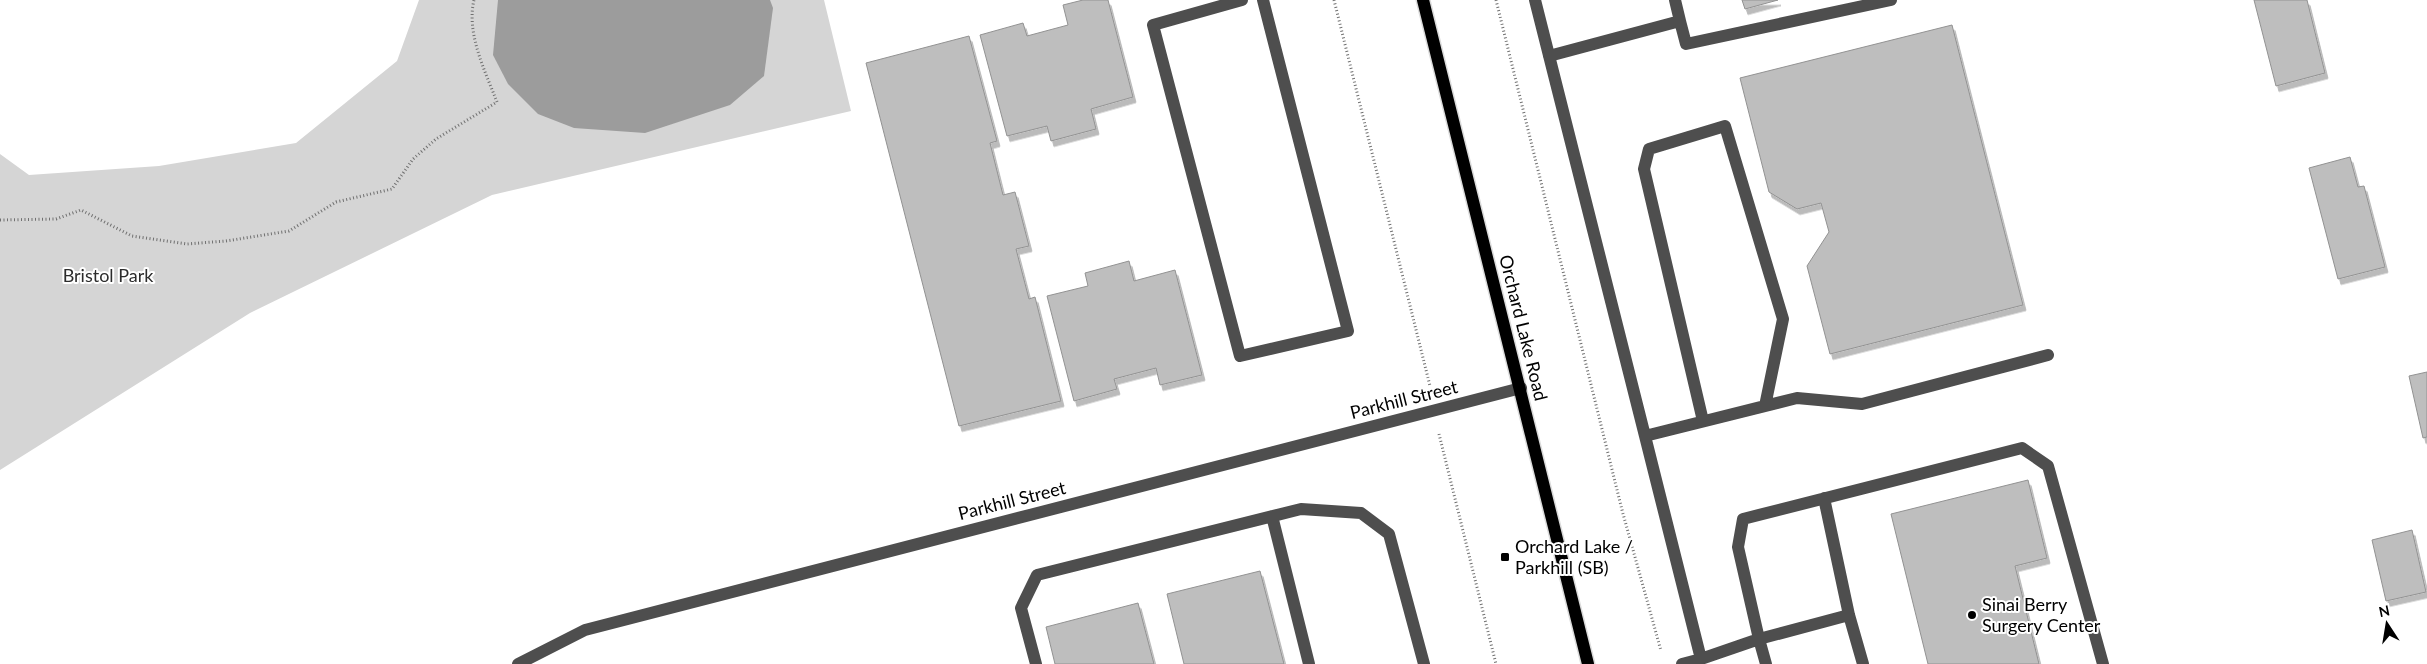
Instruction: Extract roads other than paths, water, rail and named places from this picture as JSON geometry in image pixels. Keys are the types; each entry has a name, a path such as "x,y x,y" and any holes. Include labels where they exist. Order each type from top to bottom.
{"main road":[{"name":"Orchard Lake Road","path":"1423,0 1521,388 1588,664"}],"street":[{"path":"1242,0 1153,25 1240,356 1348,331 1263,0"},
{"path":"1535,0 1701,659"},
{"path":"1675,0 1686,44 1891,0"},
{"path":"1549,56 1680,20"},
{"path":"1703,421 1644,169 1649,148 1725,126 1783,319 1765,406"},
{"path":"1645,436 1797,398 1862,404 2048,355"},
{"name":"Parkhill Street","path":"518,664 585,630 1521,388"},
{"path":"1766,664 1738,546 1742,519 2022,448 2048,466 2103,664"},
{"path":"1824,498 1849,615 1863,664"},
{"path":"1036,664 1022,608 1037,575 1301,509 1361,514 1389,534 1424,664"},
{"path":"1272,516 1309,664"},
{"path":"1682,664 1759,639 1849,615"}],"place":[{"name":"Orchard Lake / Parkhill (SB)","path":"1505,557"},
{"name":"Sinai Berry Surgery Center","path":"1972,615"}],"park label":[{"name":"Bristol Park","path":"108,276"}]}
